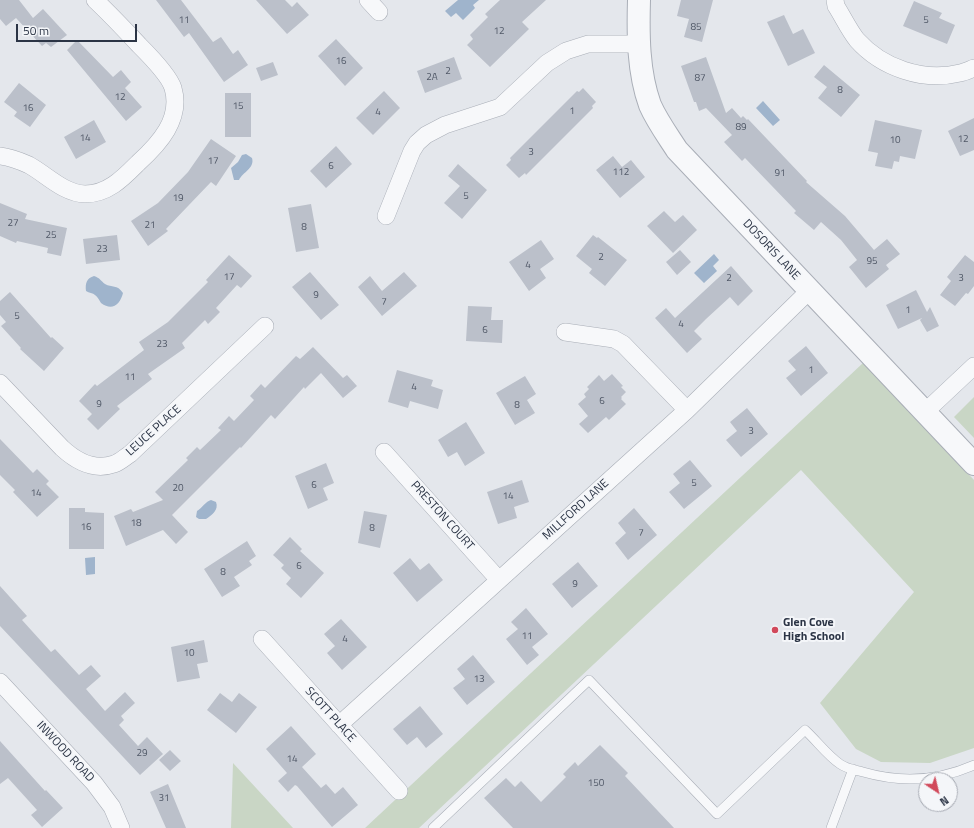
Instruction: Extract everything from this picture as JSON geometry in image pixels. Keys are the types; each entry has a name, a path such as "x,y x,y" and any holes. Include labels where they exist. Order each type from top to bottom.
{"street":[{"path":"0,156 29,166 63,188 84,194 104,191 121,180 153,149 168,129 173,116 175,103 173,87 162,70 149,55 95,0"},
{"name":"DOSORIS LANE","path":"639,0 639,44 642,72 650,105 662,128 677,150 974,464"},
{"path":"835,0 836,6 856,39 870,52 901,71 932,76 960,73 974,68"},
{"path":"386,216 412,151 417,143 426,135 444,126 500,107 547,63 566,51 588,44 639,44"},
{"name":"MILLFORD LANE","path":"339,724 687,410 810,291"},
{"name":"LEUCE PLACE","path":"0,383 71,456 88,465 101,466 114,464 130,454 266,326"},
{"path":"565,332 614,339 623,344 687,410"},
{"path":"925,412 974,366"},
{"name":"PRESTON COURT","path":"384,452 498,580"},
{"name":"SCOTT PLACE","path":"262,639 399,791"},
{"name":"INWOOD ROAD","path":"0,682 94,783 112,807 122,828"}],"lane":[{"path":"433,828 589,680 717,814 805,730 841,765 853,770 885,778 902,780 925,778 950,774 974,765"},
{"path":"831,828 853,770"}],"green space":[{"path":"863,363 974,480 974,748 930,763 881,762 856,749 820,703 914,592 801,470 419,828 365,828"},
{"path":"974,397 974,438 954,417"},
{"path":"233,763 293,828 231,828"}],"water":[{"path":"458,0 479,0 473,5 475,8 463,20 456,13 451,17 445,11"},
{"path":"763,101 780,120 773,126 756,108"},
{"path":"246,154 252,158 252,165 239,180 234,180 231,168 238,162 242,155"},
{"path":"714,254 719,260 713,266 717,271 704,283 694,273"},
{"path":"94,276 105,284 117,287 121,290 123,293 118,304 112,307 105,305 101,303 94,294 86,291 87,281"},
{"path":"211,500 216,502 217,507 211,516 206,519 199,519 196,517 197,511"},
{"path":"95,557 95,574 86,575 85,558"}],"building":[{"path":"0,0 19,0 33,18 43,9 67,35 51,47 46,43 42,46 16,18 6,26 0,19"},
{"path":"156,0 181,0 213,42 221,37 233,54 238,50 248,65 224,82 189,33 184,37"},
{"path":"256,0 285,0 292,7 297,2 309,15 287,34"},
{"path":"500,0 546,0 522,22 529,29 490,67 467,45 473,39 470,35 488,17 485,14"},
{"path":"681,0 713,0 702,42 684,37 689,19 677,16"},
{"path":"914,1 942,13 939,18 955,25 947,44 903,26"},
{"path":"784,15 793,34 803,29 815,53 788,66 767,22"},
{"path":"336,39 363,68 345,86 318,56"},
{"path":"77,40 113,77 121,70 131,82 125,88 142,107 126,121 67,50"},
{"path":"454,57 462,79 425,93 417,71"},
{"path":"706,57 726,113 732,108 741,118 743,116 747,120 748,119 807,181 806,182 845,216 874,250 887,239 900,254 886,265 889,269 866,288 849,267 857,260 841,240 821,222 814,230 794,213 796,211 745,158 742,161 724,142 732,135 706,108 699,111 696,102 694,102 681,66"},
{"path":"273,62 278,75 261,81 256,68"},
{"path":"824,65 860,95 841,117 818,98 827,87 814,77"},
{"path":"19,83 46,105 30,127 14,116 17,112 4,102"},
{"path":"583,88 596,102 592,106 593,108 526,175 525,173 519,178 506,165 511,160 510,158 577,91 579,92"},
{"path":"384,91 400,108 373,135 356,118"},
{"path":"225,93 251,93 251,137 225,137"},
{"path":"974,118 974,150 960,156 948,131"},
{"path":"94,120 106,142 76,159 64,137"},
{"path":"875,120 922,130 915,159 900,156 899,162 894,161 892,169 875,166 878,153 868,151"},
{"path":"211,139 236,156 216,186 211,182 166,229 168,231 148,246 131,221 158,203 188,172"},
{"path":"336,146 352,164 326,188 310,171"},
{"path":"613,156 622,167 631,160 645,177 620,198 596,170"},
{"path":"458,164 487,190 462,219 444,203 460,186 448,176"},
{"path":"0,203 27,214 25,219 67,228 61,256 47,253 48,248 17,241 16,243 0,236"},
{"path":"311,204 319,248 296,252 288,208"},
{"path":"664,211 675,222 683,215 697,230 673,253 647,226"},
{"path":"117,235 120,260 86,264 83,239"},
{"path":"593,235 597,238 598,237 627,260 605,286 589,273 592,269 576,256"},
{"path":"541,240 554,259 540,269 546,278 529,291 509,262"},
{"path":"680,250 691,262 677,275 666,262"},
{"path":"229,255 252,276 241,288 237,285 216,308 220,312 208,324 205,320 182,343 185,348 148,374 152,379 117,406 120,409 98,430 87,419 92,414 79,401 95,384 97,386 144,350 139,342 168,322 208,282 206,280"},
{"path":"965,255 974,262 974,286 955,306 940,295 951,281 947,277"},
{"path":"731,266 753,291 738,306 730,297 706,319 694,331 702,339 687,353 655,318 666,308 675,318"},
{"path":"310,272 339,305 321,320 292,287"},
{"path":"404,272 417,286 382,316 358,287 370,276 382,291"},
{"path":"916,290 927,312 930,307 939,326 927,332 920,320 922,318 898,329 886,305"},
{"path":"10,292 51,338 52,337 64,348 44,371 20,349 21,348 1,326 6,322 0,315 0,301"},
{"path":"468,306 492,307 491,320 503,320 502,343 466,341"},
{"path":"806,346 828,373 801,396 786,378 796,370 788,361"},
{"path":"313,347 343,378 347,375 357,386 343,398 321,373 305,389 304,387 275,419 271,415 241,448 240,447 172,515 188,532 176,544 163,530 126,546 114,516 131,509 133,512 163,500 155,492 188,460 186,458 197,447 200,450 221,430 218,428 229,416 234,421 254,400 250,396 261,384 265,388 296,356 300,359"},
{"path":"397,370 433,380 431,386 443,390 438,409 410,401 408,408 388,402"},
{"path":"612,374 623,386 621,387 626,392 621,399 626,404 609,420 606,417 588,433 579,424 588,416 578,404 586,397 584,394 589,389 587,387 599,375 604,381"},
{"path":"525,376 536,394 527,400 535,413 515,425 496,393"},
{"path":"747,408 768,434 741,457 726,440 737,431 730,422"},
{"path":"466,422 485,453 465,466 457,452 448,457 438,440"},
{"path":"0,439 33,473 37,469 49,481 46,484 59,497 37,517 13,492 15,490 0,475"},
{"path":"690,460 712,486 684,509 669,492 680,483 673,474"},
{"path":"326,463 334,483 323,488 328,500 308,509 295,476"},
{"path":"522,480 529,502 514,507 517,518 498,524 487,492"},
{"path":"69,508 85,508 85,512 104,513 104,549 69,549"},
{"path":"634,508 657,535 628,560 615,543 626,533 618,523"},
{"path":"364,511 387,515 380,548 358,543"},
{"path":"290,537 302,549 300,551 324,573 301,598 286,584 291,578 281,568 284,565 273,555"},
{"path":"247,541 256,556 249,561 252,565 234,577 240,586 222,597 204,569"},
{"path":"410,558 420,570 429,563 443,580 417,602 393,573"},
{"path":"578,562 598,586 572,608 552,584"},
{"path":"0,586 27,616 22,620 51,652 55,649 79,675 91,665 101,676 86,689 105,711 125,692 135,703 121,716 124,720 119,725 138,746 147,737 163,754 140,775 0,626"},
{"path":"526,608 548,634 532,647 539,655 527,665 506,639 518,629 511,622"},
{"path":"341,619 367,647 342,670 327,653 335,646 324,634"},
{"path":"204,640 208,662 197,664 200,678 177,682 171,647"},
{"path":"473,655 495,682 467,705 453,688 465,679 457,669"},
{"path":"220,693 232,702 239,693 257,707 236,733 207,710"},
{"path":"420,706 443,734 426,748 417,737 407,745 393,729"},
{"path":"291,726 316,754 302,767 321,788 326,784 335,794 343,787 358,805 332,827 297,786 295,785 288,792 278,781 287,773 266,749"},
{"path":"0,741 45,791 46,790 63,808 42,827 31,815 37,810 8,778 0,784"},
{"path":"600,745 628,773 625,776 674,828 513,828 484,798 506,778 515,787 521,781 541,802 566,777 563,774 575,762 578,766"},
{"path":"170,750 181,761 170,771 159,760"},
{"path":"168,784 186,828 166,828 150,792"}],"place":[{"name":"Glen Cove High School","path":"775,630"}]}
